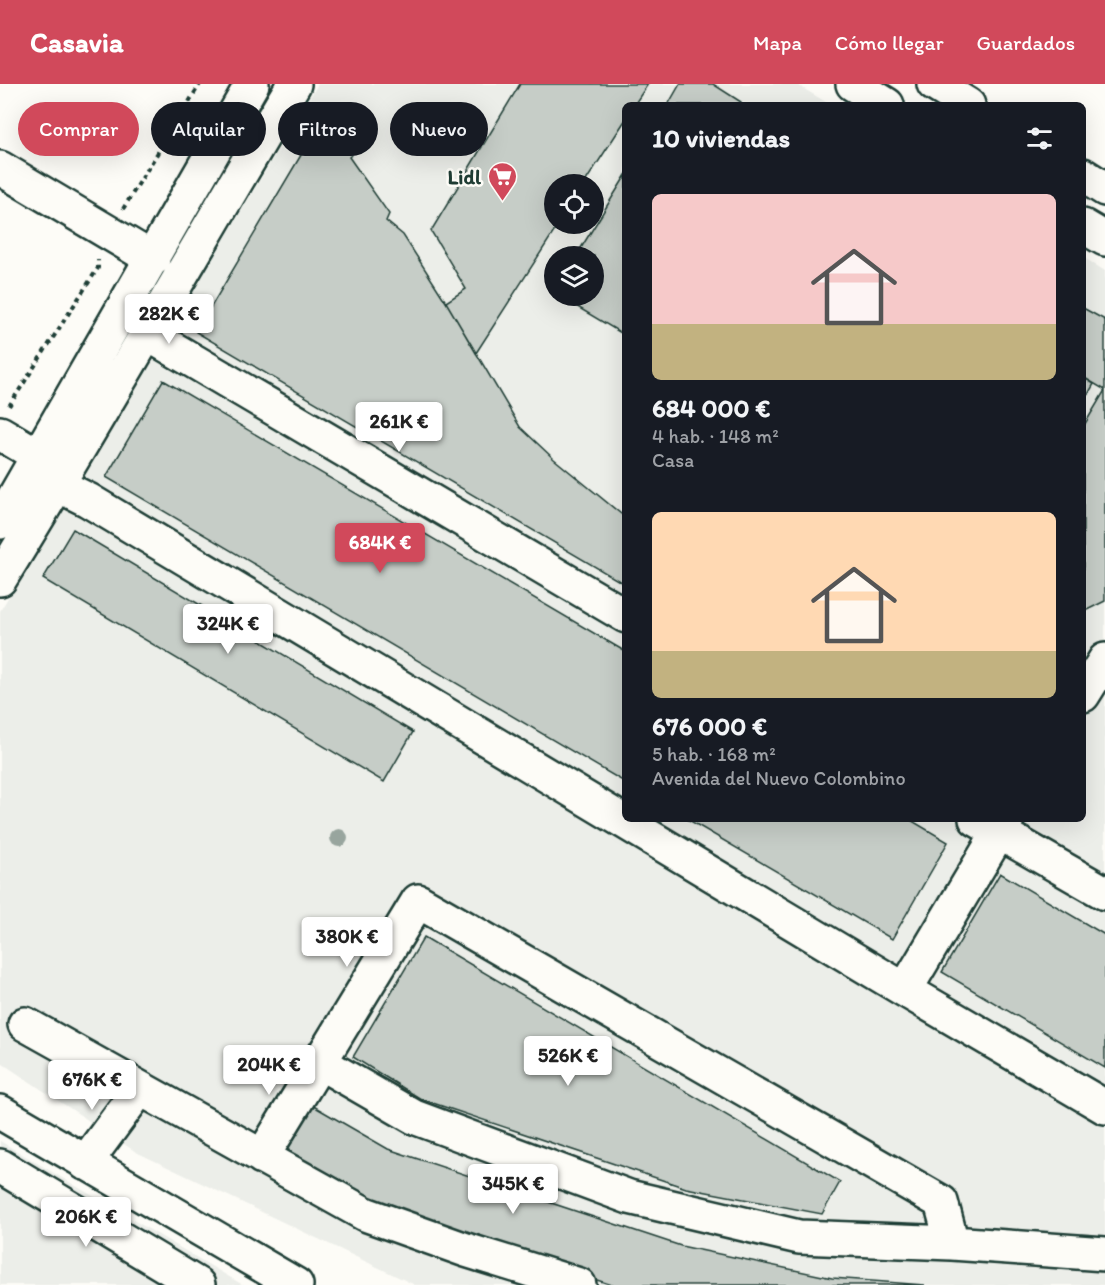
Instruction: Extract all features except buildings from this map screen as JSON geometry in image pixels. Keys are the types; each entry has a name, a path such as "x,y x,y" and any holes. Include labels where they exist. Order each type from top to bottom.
{"street":[{"path":"0,522 252,84"},
{"path":"0,579 58,485 294,84"},
{"path":"853,84 882,102"},
{"path":"934,84 964,102"},
{"path":"0,168 153,259"},
{"path":"1086,177 1105,189"},
{"path":"146,333 622,614"},
{"path":"0,433 39,456"},
{"path":"58,485 88,500 622,820"},
{"path":"1086,690 1105,660"},
{"path":"625,822 1105,1107"},
{"path":"905,990 994,823 1105,893"},
{"path":"262,1157 418,901 941,1203 952,1243"},
{"path":"25,1024 139,1090 365,1214 466,1250 579,1285"},
{"path":"319,1062 414,1117 629,1197 799,1237 952,1243 1105,1254"},
{"path":"85,1163 139,1090"},
{"path":"0,1112 296,1285"},
{"path":"0,1166 198,1285"}],"shaded area":[{"path":"318,84 796,84 826,102 622,102 622,822 1086,822 1086,259 1105,271 1105,1285 415,1285 136,1152 0,1062 0,611 278,150 278,156 378,156 378,102 307,102"},
{"path":"0,1141 243,1285 0,1285"}],"place":[{"name":"Lidl","path":"502,202"}]}
